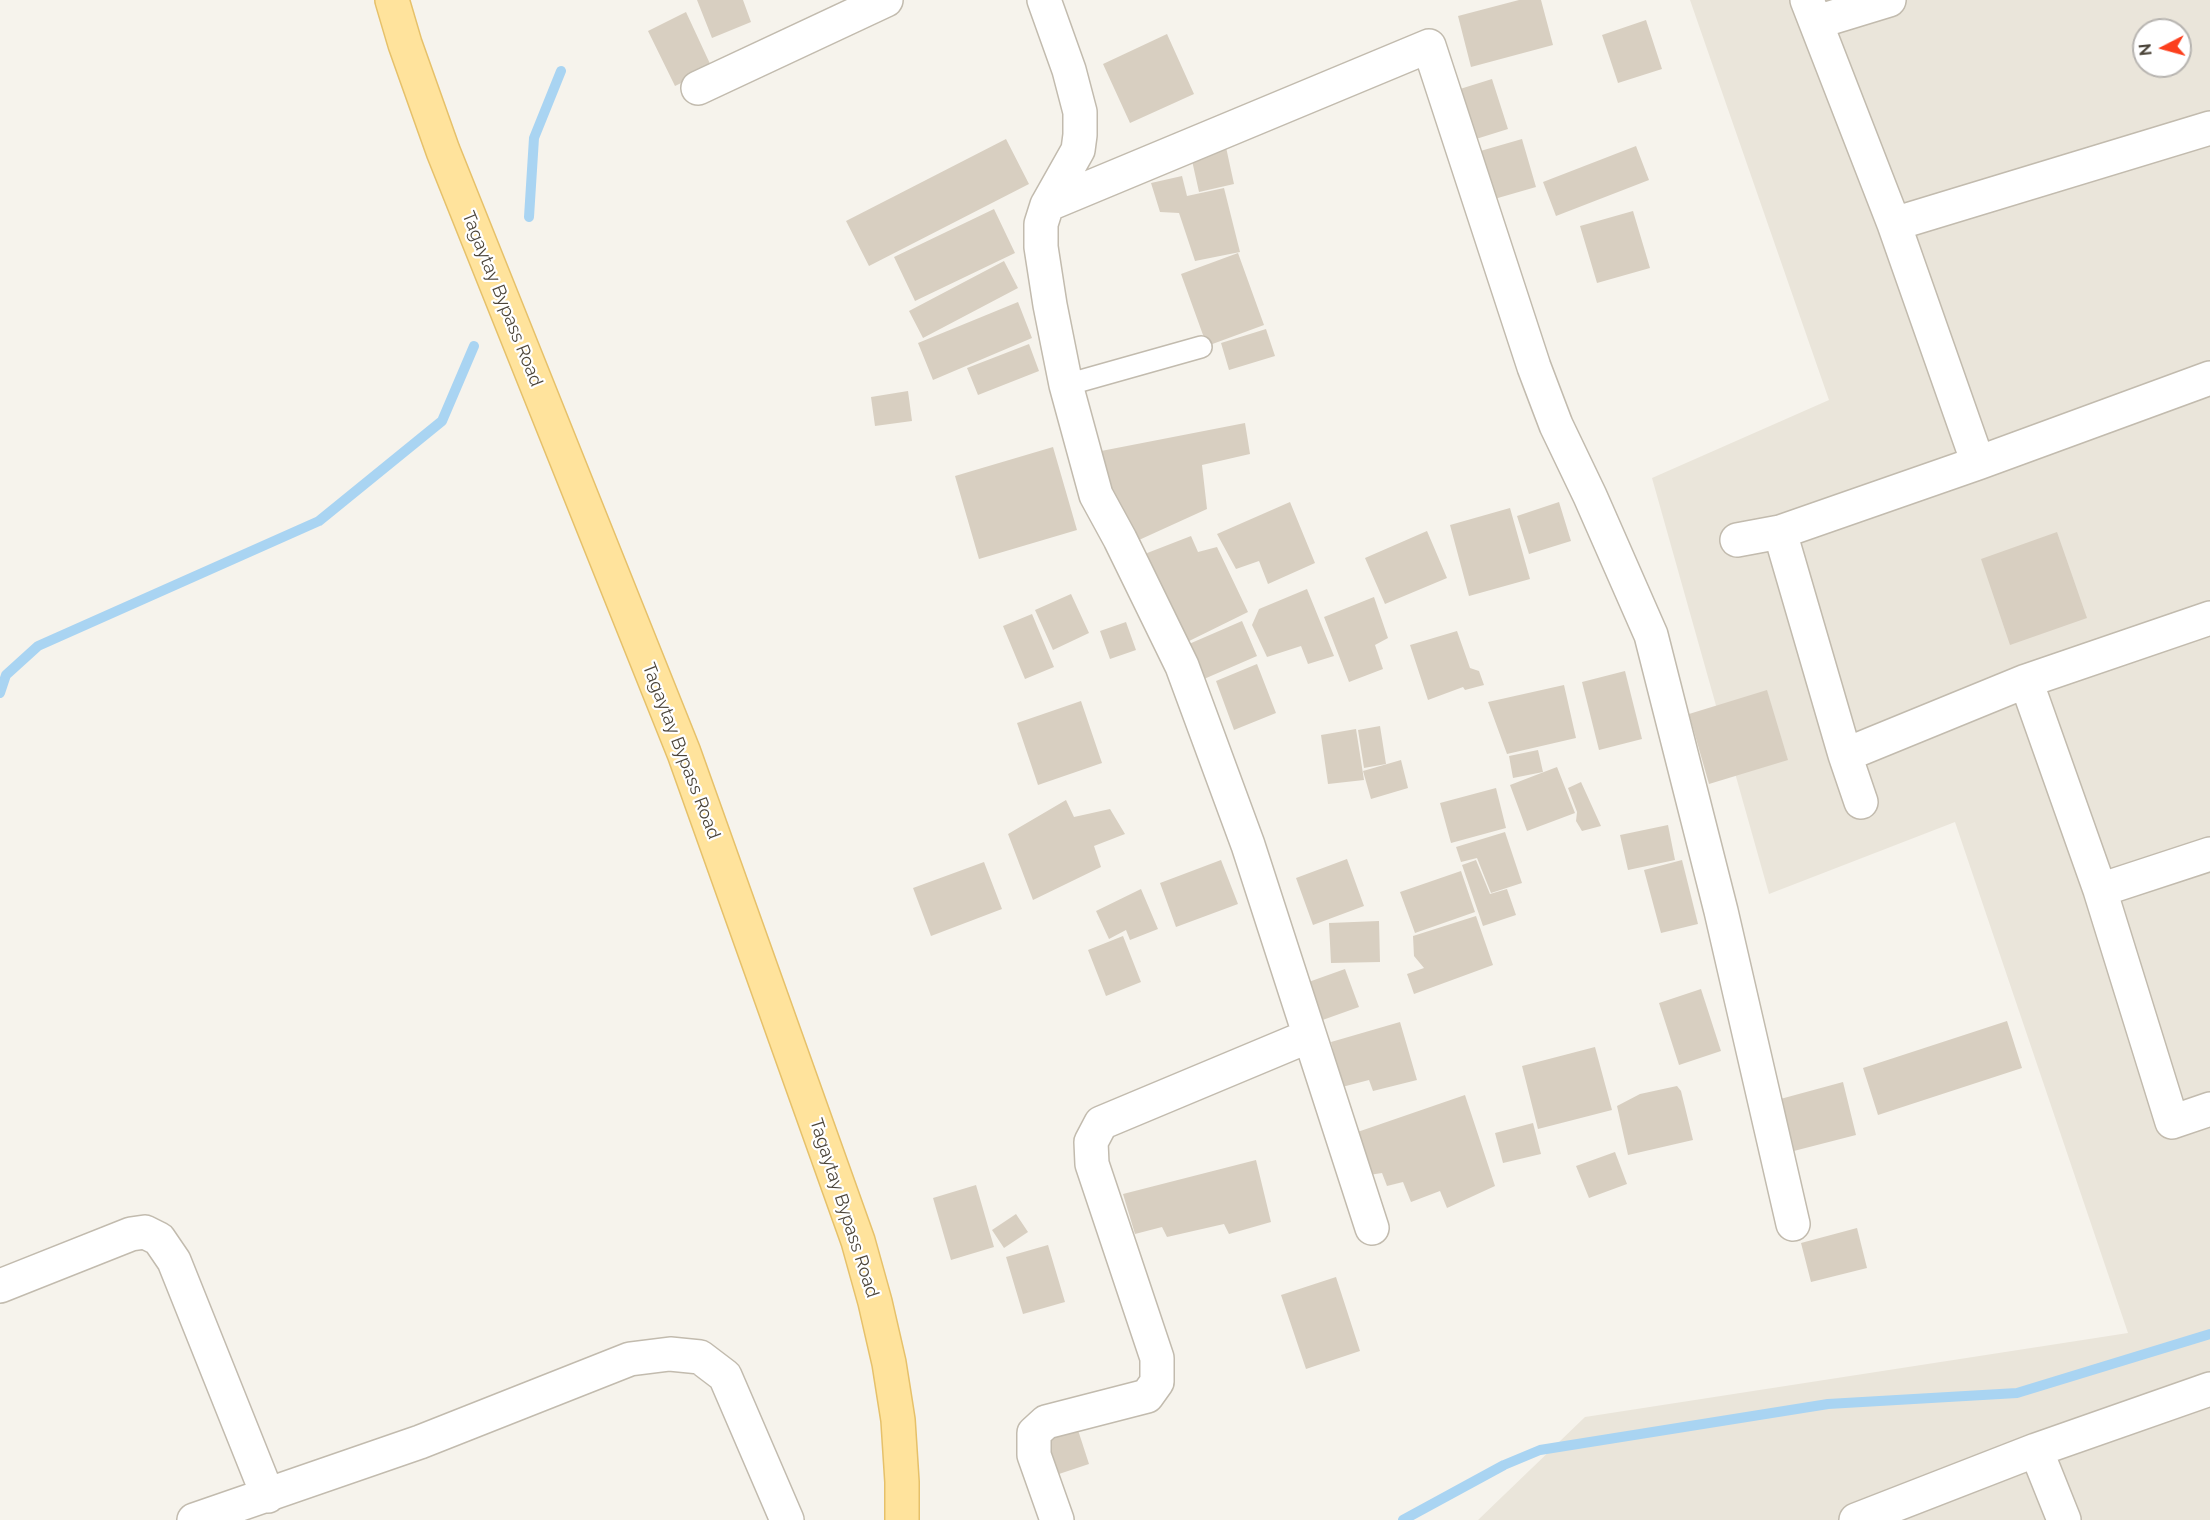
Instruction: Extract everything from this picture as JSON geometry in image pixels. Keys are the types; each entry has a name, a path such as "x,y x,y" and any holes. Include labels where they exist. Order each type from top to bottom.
{"main road":[{"name":"Tagaytay Bypass Road","path":"392,0 443,152 684,753 858,1241 889,1363 898,1420 902,1520"}],"street":[{"path":"698,88 886,0"},
{"path":"1044,0 1069,70 1080,112 1078,150 1047,204 1041,224 1041,247 1050,305 1066,385 1096,495 1182,666 1248,845 1372,1228"},
{"path":"1889,0 1812,11 1894,224 1978,463"},
{"path":"1047,204 1429,46 1545,396 1651,635 1721,911 1793,1224"},
{"path":"1894,224 2210,128"},
{"path":"1737,540 1780,532 2210,378"},
{"path":"1780,532 1845,755 1861,802"},
{"path":"1845,755 2026,681 2210,618"},
{"path":"2026,681 2100,890 2172,1122 2210,1109"},
{"path":"2100,890 2210,854"},
{"path":"1057,1520 1034,1455 1034,1433 1046,1422 1147,1396 1157,1382 1157,1358 1092,1164 1091,1142 1101,1123 1309,1036"},
{"path":"0,1286 131,1234 145,1232 159,1239 174,1261 268,1496"},
{"path":"194,1520 420,1442 630,1359 670,1354 700,1357 725,1376 787,1520"},
{"path":"1856,1520 2036,1450 2210,1389"},
{"path":"2036,1450 2064,1520"}],"lane":[{"path":"1066,385 1201,347"}],"shaded area":[{"path":"1690,0 2210,0 2210,1520 1478,1520 1585,1417 2128,1333 1955,822 1769,894 1652,478 1829,400"}],"building":[{"path":"697,0 743,0 751,22 712,38"},
{"path":"1519,0 1541,0 1553,45 1471,67 1458,16"},
{"path":"686,12 712,68 675,86 648,31"},
{"path":"1646,20 1662,69 1618,83 1602,35"},
{"path":"1167,34 1194,94 1130,123 1103,64"},
{"path":"1492,79 1508,129 1460,144 1444,94"},
{"path":"1224,138 1234,184 1199,192 1189,147"},
{"path":"1006,139 1029,184 869,266 846,221"},
{"path":"1522,139 1536,187 1484,202 1470,154"},
{"path":"1636,146 1649,180 1556,216 1543,182"},
{"path":"1182,176 1187,196 1224,188 1240,252 1195,261 1179,213 1160,212 1151,183"},
{"path":"994,209 1015,253 915,301 894,257"},
{"path":"1633,211 1650,268 1597,283 1580,226"},
{"path":"1238,253 1264,325 1207,346 1181,274"},
{"path":"1004,261 1018,288 923,338 909,311"},
{"path":"1018,302 1032,338 933,380 918,343"},
{"path":"1266,329 1275,356 1229,370 1221,343"},
{"path":"1029,344 1039,371 978,395 967,368"},
{"path":"908,391 912,421 875,426 871,397"},
{"path":"1245,423 1250,454 1202,465 1207,509 1128,545 1096,452"},
{"path":"1053,447 1077,530 979,559 955,476"},
{"path":"1290,502 1315,563 1268,584 1259,561 1236,569 1217,534"},
{"path":"1559,502 1571,541 1529,554 1517,516"},
{"path":"1510,508 1530,579 1469,596 1450,525"},
{"path":"1427,531 1447,578 1385,604 1365,558"},
{"path":"2057,532 2087,618 2010,645 1981,559"},
{"path":"1191,536 1198,552 1217,547 1248,612 1179,646 1124,562"},
{"path":"1307,589 1334,656 1308,664 1301,646 1267,657 1252,625 1259,609"},
{"path":"1071,594 1089,633 1053,650 1035,610"},
{"path":"1374,597 1388,638 1375,645 1383,669 1349,682 1324,617"},
{"path":"1032,614 1054,667 1025,679 1003,626"},
{"path":"1242,621 1257,656 1204,679 1189,644"},
{"path":"1126,622 1136,650 1110,659 1100,631"},
{"path":"1457,631 1470,668 1479,671 1484,685 1465,690 1463,687 1428,700 1410,645"},
{"path":"1257,664 1276,713 1234,730 1216,681"},
{"path":"1625,671 1642,739 1599,750 1582,682"},
{"path":"1564,685 1576,738 1507,754 1488,702"},
{"path":"1767,690 1788,760 1709,784 1689,714"},
{"path":"1081,701 1102,763 1038,785 1017,723"},
{"path":"1380,726 1386,764 1364,768 1358,730"},
{"path":"1356,729 1364,780 1328,784 1321,735"},
{"path":"1538,750 1543,772 1513,778 1509,756"},
{"path":"1401,760 1408,788 1371,799 1363,771"},
{"path":"1557,767 1575,813 1527,831 1510,785"},
{"path":"1581,782 1601,826 1582,831 1576,821 1577,812 1568,788"},
{"path":"1496,788 1506,828 1451,843 1440,803"},
{"path":"1066,800 1074,817 1110,809 1125,834 1094,846 1101,867 1033,900 1008,834"},
{"path":"1668,825 1675,860 1628,870 1620,835"},
{"path":"1505,832 1522,883 1491,893 1477,858 1461,862 1456,847"},
{"path":"1347,859 1364,906 1313,925 1296,878"},
{"path":"1221,860 1238,904 1176,927 1160,883"},
{"path":"1476,860 1490,894 1507,889 1516,915 1483,926 1462,865"},
{"path":"1682,860 1698,924 1661,933 1644,870"},
{"path":"984,862 1002,909 931,936 913,888"},
{"path":"1461,871 1475,912 1415,933 1400,892"},
{"path":"1141,889 1158,929 1130,940 1126,930 1109,939 1096,911"},
{"path":"1476,916 1493,965 1414,994 1407,974 1424,968 1414,956 1413,936"},
{"path":"1379,921 1380,962 1331,963 1329,923"},
{"path":"1123,936 1141,982 1106,996 1088,950"},
{"path":"1345,969 1359,1007 1317,1022 1303,984"},
{"path":"1701,989 1721,1051 1679,1065 1659,1003"},
{"path":"2007,1021 2022,1068 1878,1115 1863,1068"},
{"path":"1400,1022 1417,1080 1373,1091 1369,1080 1342,1087 1331,1042"},
{"path":"1595,1047 1612,1110 1538,1129 1522,1066"},
{"path":"1843,1082 1856,1135 1786,1153 1773,1101"},
{"path":"1677,1086 1681,1091 1693,1140 1628,1155 1617,1106 1640,1094"},
{"path":"1465,1095 1495,1186 1447,1208 1440,1191 1411,1202 1403,1182 1387,1186 1382,1173 1356,1177 1343,1137"},
{"path":"1533,1123 1541,1154 1503,1163 1495,1133"},
{"path":"1615,1152 1627,1184 1589,1198 1576,1166"},
{"path":"1256,1160 1271,1222 1229,1234 1224,1224 1167,1237 1162,1227 1135,1234 1123,1194"},
{"path":"976,1185 994,1247 951,1260 933,1198"},
{"path":"1016,1214 1028,1232 1004,1248 992,1230"},
{"path":"1857,1228 1867,1268 1811,1282 1801,1243"},
{"path":"1048,1245 1065,1302 1023,1314 1006,1257"},
{"path":"1336,1277 1360,1351 1306,1369 1281,1295"},
{"path":"1077,1427 1089,1464 1053,1476 1041,1438"}],"waterway":[{"path":"529,217 534,138 561,71"},
{"path":"0,693 6,675 38,646 319,521 442,421 474,346"},
{"path":"1403,1520 1504,1465 1540,1450 1828,1404 2017,1393 2210,1334"}]}
